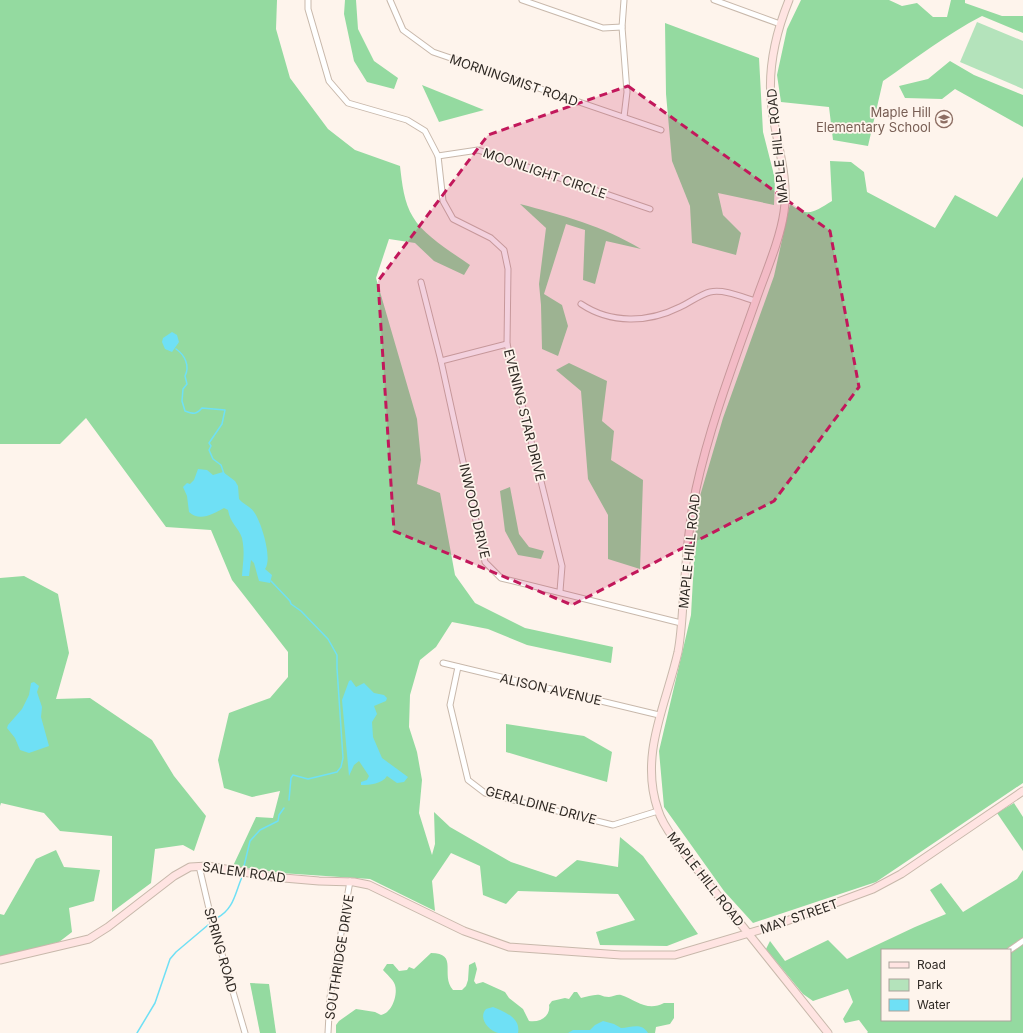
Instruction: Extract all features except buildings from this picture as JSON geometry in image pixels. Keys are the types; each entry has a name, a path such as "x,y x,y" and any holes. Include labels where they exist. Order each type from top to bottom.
{"street":[{"name":"EVENING STAR DRIVE","path":"308,0 308,9 329,81 348,103 407,120 425,131 438,156 443,201 453,219 491,238 504,250 508,269 507,344 562,566 560,591"},
{"name":"MORNINGMIST ROAD","path":"390,0 403,30 433,52 661,130"},
{"path":"522,0 603,28 622,27"},
{"path":"542,7 544,0"},
{"path":"624,0 622,27 627,92 624,117"},
{"path":"714,0 780,24"},
{"name":"MAPLE HILL ROAD","path":"789,0 780,24 774,48 771,96 784,182 784,213 723,395 696,490 688,538 678,650 653,740 650,768 658,811 680,848 828,1033"},
{"name":"MOONLIGHT CIRCLE","path":"438,156 478,150 650,209"},
{"name":"INWOOD DRIVE","path":"420,282 441,361 485,562 502,578 560,591 681,623"},
{"path":"581,304 594,312 610,318 645,319 667,314 710,292 729,293 755,301"},
{"path":"441,361 507,344"},
{"name":"ALISON AVENUE","path":"443,663 659,715"},
{"name":"GERALDINE DRIVE","path":"458,667 450,706 468,780 485,793 613,825 658,811"},
{"name":"MAY STREET","path":"455,927 479,938 509,947 652,956 681,954 798,918 889,881 1023,791"},
{"name":"SALEM ROAD","path":"0,960 89,940 112,925 174,876 190,867 199,866 278,877 320,881 350,881 377,888 413,908 455,927"},
{"name":"SPRING ROAD","path":"199,866 210,913 245,1033"},
{"name":"SOUTHRIDGE DRIVE","path":"328,1033 330,997 350,881"},
{"path":"1011,949 1023,941"}],"highlighted area":[{"path":"628,86 830,231 859,387 774,501 572,605 394,531 378,281 488,135"}],"green space":[{"path":"0,0 277,0 276,29 290,78 328,129 355,150 400,166 405,199 413,217 431,237 470,265 464,275 434,261 415,243 389,239 376,278 417,419 421,460 417,484 440,493 455,575 475,603 525,628 613,647 611,663 527,645 488,629 452,622 436,647 420,660 410,695 409,727 417,752 422,780 419,813 432,855 435,844 434,812 450,827 511,862 556,877 577,860 618,867 620,837 643,856 698,934 667,946 600,945 596,932 635,920 618,894 518,891 506,904 483,895 480,866 451,853 432,881 435,911 370,879 281,873 233,866 256,817 273,818 280,791 252,797 224,788 218,760 229,713 270,698 288,677 288,652 232,580 211,530 166,527 86,418 60,444 0,444"},
{"path":"345,0 356,0 358,29 374,61 398,78 394,89 367,82 354,61 344,14"},
{"path":"801,0 889,0 902,6 917,3 933,17 947,17 951,0 965,0 965,3 1002,16 1023,16 1023,33 982,16 944,39 883,81 868,146 833,140 829,107 781,102 777,75 787,29"},
{"path":"977,22 1023,41 1023,89 960,62"},
{"path":"665,23 759,58 763,132 775,179 774,205 718,193 723,215 741,233 736,255 692,243 690,206 672,161 666,94"},
{"path":"950,61 974,75 1023,95 1023,127 955,89 942,99 905,98 899,86 928,79"},
{"path":"422,85 484,110 439,122"},
{"path":"830,161 851,162 864,172 867,192 935,228 955,195 997,217 1023,177 1023,783 876,882 753,923 724,891 664,807 659,751 691,615 697,506 723,418 774,276 790,204 802,211 811,212 832,201"},
{"path":"520,204 567,217 597,228 641,249 606,241 595,284 583,280 585,230 566,224 544,294 562,305 568,326 558,356 542,349 539,284 546,228"},
{"path":"569,363 607,381 602,421 614,431 611,460 643,480 640,569 608,559 608,515 588,479 581,391 556,370"},
{"path":"510,487 519,534 529,547 544,551 541,559 518,555 505,531 500,491"},
{"path":"24,576 58,594 69,653 56,699 90,698 152,740 174,776 206,816 194,851 183,845 155,849 151,883 112,912 112,836 60,831 44,813 1,803 0,806 0,578"},
{"path":"506,724 584,736 612,752 607,782 506,752"},
{"path":"1014,803 1023,817 1023,851 997,813"},
{"path":"56,850 64,867 100,870 94,901 69,908 72,932 59,942 0,957 0,914 4,915 36,859"},
{"path":"1023,870 1023,1033 867,1033 868,1032 859,1020 845,1023 843,1019 853,1002 848,989 813,1001 803,994 766,949 770,941 785,961 828,940 847,959 946,914 930,890 941,883 963,912 1017,879"},
{"path":"431,953 439,954 447,961 449,984 453,990 462,990 466,986 469,965 475,962 477,969 474,981 476,984 483,982 505,992 509,998 523,1009 529,1021 541,1020 548,1012 549,1005 552,1001 565,998 569,999 574,992 577,992 581,998 595,995 609,997 621,995 647,1006 674,1003 674,1018 670,1024 656,1027 655,1033 336,1033 336,1025 339,1021 356,1009 375,1012 381,1015 385,1014 391,1007 395,998 396,989 393,981 383,970 387,964 393,964 399,971 407,970 409,967 414,969"},
{"path":"250,983 269,984 276,1033 260,1033"}],"water":[{"path":"172,332 177,335 179,342 172,352 165,349 162,342 163,338"},
{"path":"198,469 207,470 213,475 223,472 235,481 238,486 239,499 254,512 263,531 268,557 265,569 272,575 270,583 259,581 254,563 251,560 249,576 242,576 244,553 242,538 229,515 228,510 224,508 211,515 202,517 193,515 189,512 187,496 183,487 187,483 190,484 194,480"},
{"path":"351,680 356,687 364,683 374,693 384,695 387,698 386,701 374,706 377,714 372,722 373,737 382,758 408,777 404,782 397,783 387,776 382,781 361,785 361,782 367,780 369,776 359,761 354,765 349,776 342,700 349,681"},
{"path":"34,682 39,686 37,692 42,707 41,717 49,746 29,753 20,750 15,738 7,728 22,709 29,695 31,683"},
{"path":"493,1007 507,1013 515,1020 517,1023 518,1033 498,1033 485,1023 483,1016 484,1012 486,1009"},
{"path":"603,1021 621,1028 636,1026 642,1028 648,1033 568,1033 573,1030 590,1030 595,1025"}],"waterway":[{"path":"176,349 182,354 187,365 185,376 187,384 183,389 182,401 185,411 194,413 198,412 202,408 225,410 222,424 209,443 211,446 209,450 213,459 221,465 224,474"},
{"path":"271,581 290,601 291,604 301,611 328,639 337,655 343,758 341,767 337,772 308,779 293,775 291,778 289,800"},
{"path":"244,866 250,841 260,830 278,821 279,815 284,808"},
{"path":"217,918 231,905 242,877"},
{"path":"137,1033 155,1003 170,959 176,952 208,925"}],"place":[{"name":"Maple Hill Elementary School","path":"944,119"}]}
